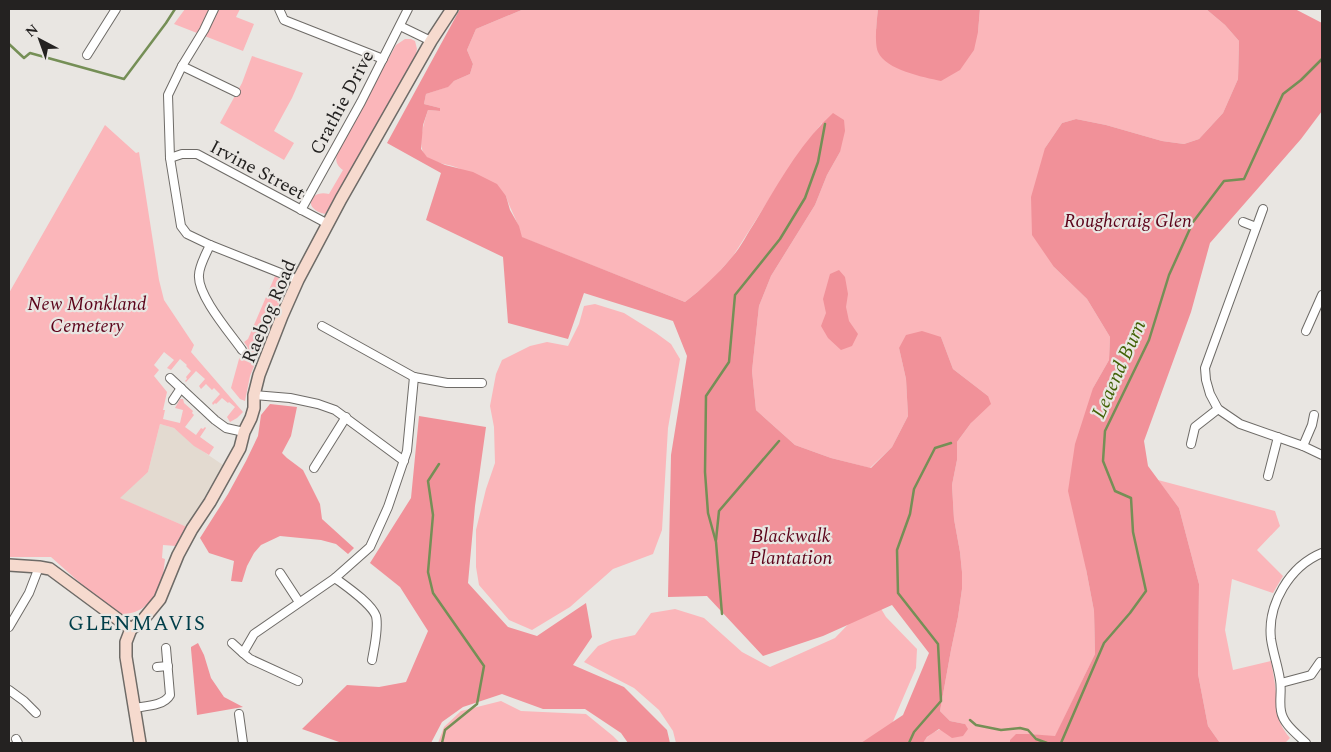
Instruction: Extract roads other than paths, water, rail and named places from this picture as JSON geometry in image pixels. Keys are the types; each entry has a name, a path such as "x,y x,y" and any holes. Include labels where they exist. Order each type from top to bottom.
{"main road":[{"name":"Raebog Road","path":"131,629 142,620 160,599 178,555 240,448 244,432 253,413 258,375 298,280 431,41 452,9"},
{"path":"9,565 38,567 58,574 131,629 126,642 126,658 140,743"}],"street":[{"path":"87,55 116,9"},
{"path":"214,9 168,95 170,158 181,226 188,234 210,245 298,280"},
{"path":"279,9 284,20 383,59"},
{"name":"Crathie Drive","path":"301,210 361,102 408,9"},
{"path":"400,26 431,41"},
{"path":"182,66 236,92"},
{"name":"Irvine Street","path":"170,158 182,154 196,154 328,224"},
{"path":"1263,210 1205,368 1206,380 1210,394 1218,409 1240,424 1303,446 1322,455"},
{"path":"1243,222 1256,227"},
{"path":"210,245 198,277 202,292 242,350"},
{"path":"1306,331 1322,295"},
{"path":"322,326 414,377 447,383 482,383"},
{"path":"243,653 254,634 335,578 370,546 388,507 408,451 414,377"},
{"path":"170,378 226,428 244,432"},
{"path":"173,400 181,388"},
{"path":"254,395 290,398 318,404 334,410 404,461"},
{"path":"1191,444 1195,427 1218,409"},
{"path":"1303,446 1314,415"},
{"path":"314,468 346,417"},
{"path":"1268,476 1278,437"},
{"path":"1306,743 1288,726 1281,710 1281,683 1271,637 1272,614 1276,600 1296,570 1314,556 1322,553"},
{"path":"9,626 28,593 38,567"},
{"path":"280,574 300,602"},
{"path":"335,578 372,608 377,626 372,660"},
{"path":"232,643 250,659 298,681"},
{"path":"134,708 163,702 169,698 166,648"},
{"path":"1281,683 1311,675 1320,662"},
{"path":"157,667 168,666"},
{"path":"9,690 36,713"},
{"path":"239,714 243,743"}],"waterway":[{"path":"9,44 24,58 30,53 124,79 175,9"},
{"name":"Leaend Burn","path":"1061,743 1104,643 1146,591 1133,532 1131,498 1115,491 1103,461 1105,431 1149,340 1169,275 1193,222 1224,181 1244,179 1283,94 1301,80 1322,59"},
{"path":"722,614 716,542 708,513 705,472 706,396 729,362 735,295 780,239 805,198 818,162 825,124"},
{"path":"716,540 719,511 779,441"},
{"path":"909,743 914,732 941,701 938,644 898,593 897,550 910,514 914,489 935,448 951,443"},
{"path":"439,464 428,481 433,515 428,572 433,593 484,666 477,704 445,730 442,743"},
{"path":"970,720 976,725 1001,730 1020,728 1028,730 1036,739 1047,743"}],"district":[{"name":"GLENMAVIS","path":"137,623"}],"park label":[{"name":"Roughcraig Glen","path":"1128,220"},
{"name":"New Monkland Cemetery","path":"87,314"},
{"name":"Blackwalk Plantation","path":"791,546"}]}
